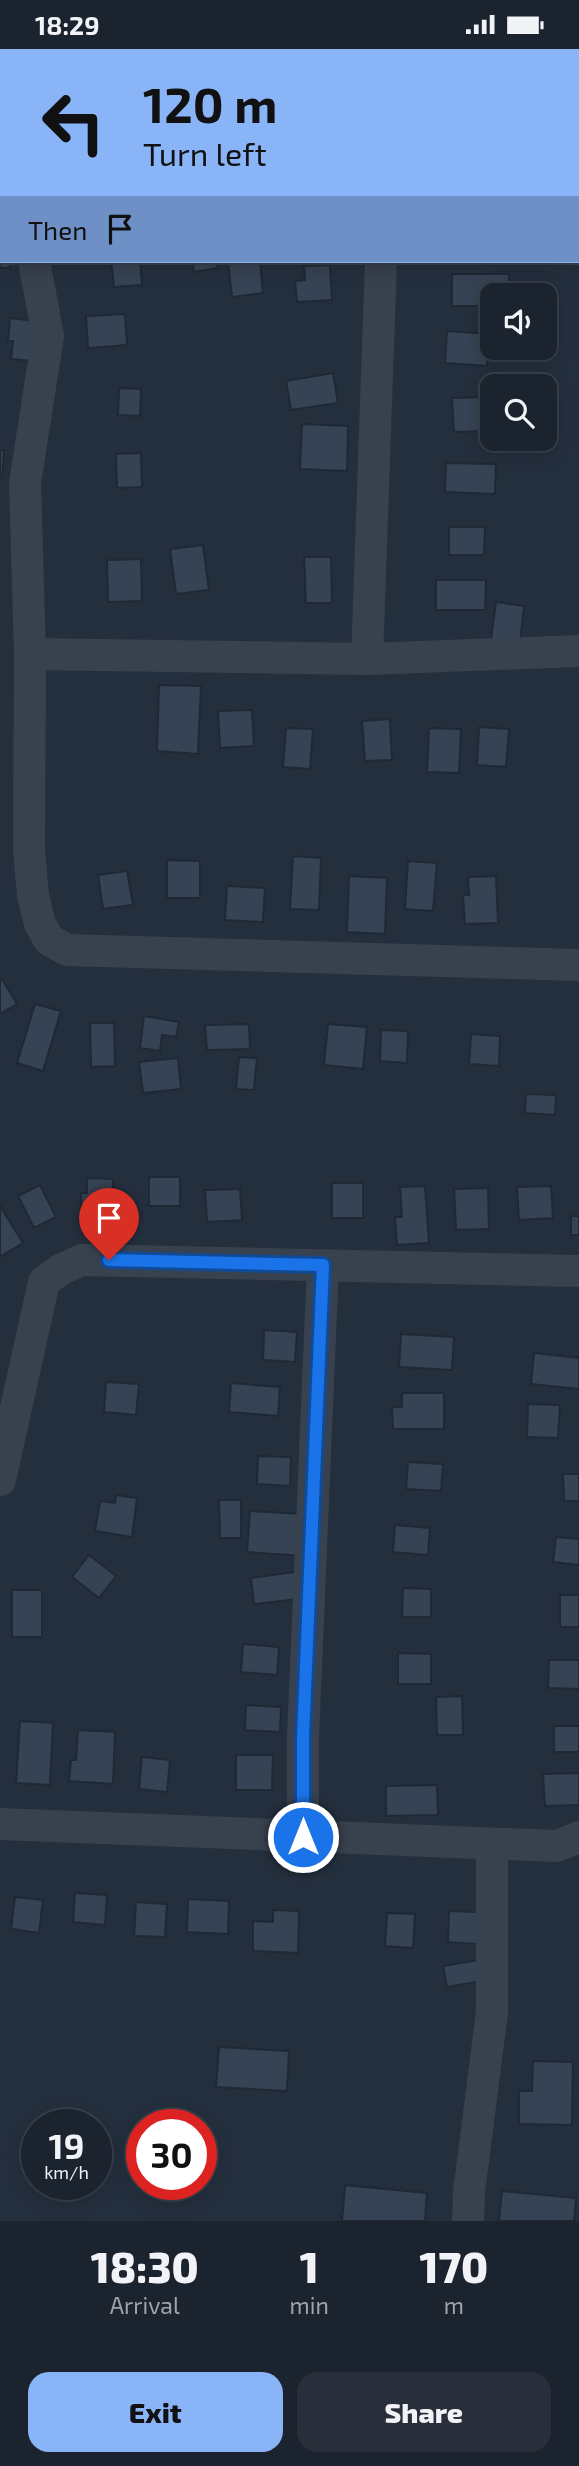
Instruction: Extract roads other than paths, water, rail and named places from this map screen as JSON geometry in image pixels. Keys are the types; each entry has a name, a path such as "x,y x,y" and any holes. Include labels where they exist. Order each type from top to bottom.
{"street":[{"path":"34,263 48,336 25,483 30,654 29,849 33,897 40,924 49,940 68,950 579,965"},
{"path":"368,659 381,263"},
{"path":"30,654 368,659 579,651"},
{"path":"0,1480 44,1282 60,1270 82,1260 579,1271"},
{"path":"303,1837 303,1737 323,1265"},
{"path":"0,1824 557,1846 579,1837"},
{"path":"468,2221 492,2012 492,1844"}]}
